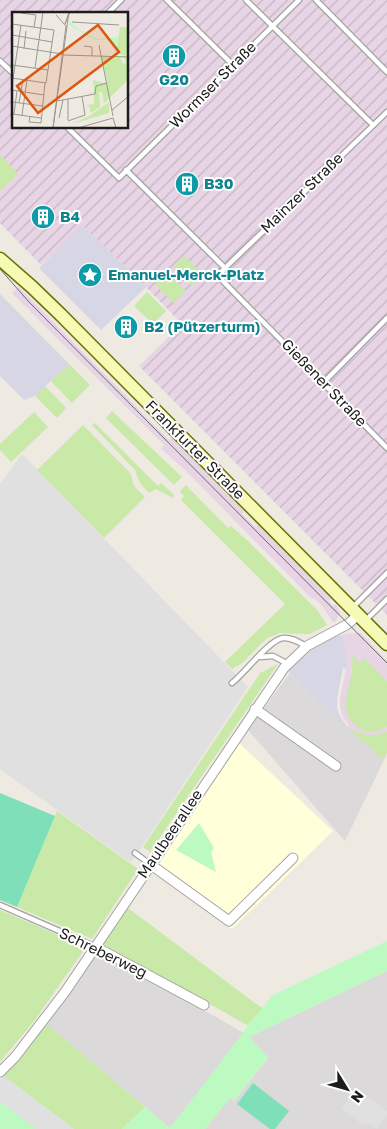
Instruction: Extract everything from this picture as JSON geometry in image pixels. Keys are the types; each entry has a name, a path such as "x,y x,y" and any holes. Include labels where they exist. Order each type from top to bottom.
{"main road":[{"name":"Frankfurter Straße","path":"0,259 42,296 387,644"}],"street":[{"name":"Maulbeerallee","path":"0,1072 15,1057 40,1025 96,946 150,864 288,664 307,646 348,624 358,615"},
{"path":"255,710 336,766"},
{"path":"150,864 229,921 293,858"},
{"name":"Schreberweg","path":"96,946 204,1005"}],"lane":[{"path":"109,12 121,0"},
{"path":"167,0 233,66"},
{"path":"246,0 373,125"},
{"name":"Wormser Straße","path":"126,170 299,0"},
{"path":"316,0 387,72"},
{"path":"0,60 12,72"},
{"name":"Mainzer Straße","path":"218,276 224,268 387,112"},
{"path":"69,129 119,178 126,170 224,268"},
{"name":"Gießener Straße","path":"218,276 387,448"},
{"path":"323,383 387,318"},
{"path":"358,615 387,573"},
{"path":"358,615 387,599"},
{"path":"232,683 273,642 283,638 292,639 307,646"},
{"path":"260,657 273,656 288,664"},
{"path":"135,853 150,864"},
{"name":"Schreberweg","path":"0,906 96,946"}],"shaded area":[{"path":"0,0 387,0 387,615 139,366 182,324 146,287 83,226 41,265 0,223"},
{"name":"Emanuel-Merck-Platz","path":"82,225 146,287 101,330 39,268"},
{"path":"19,287 169,440 173,437 244,511 242,514 255,527 258,525 331,599 328,601 333,606 336,604 340,613 336,621 333,622 323,607 314,598 312,599 184,469 161,449 164,445 12,293"},
{"path":"0,294 69,364 35,396 24,400 0,376"},
{"path":"22,454 248,687 131,863 0,769 0,484"},
{"path":"361,633 387,661 387,681 364,659 360,663 351,655 353,661 351,674 359,728 369,732 387,727 387,732 382,734 363,734 347,727 349,725 343,717 340,707 347,664 346,651 341,635"},
{"path":"341,635 346,651 347,665 346,669 343,668 337,698 337,709 347,727 288,671 316,646 328,639"},
{"path":"290,673 384,760 345,841 248,730"},
{"path":"239,743 333,831 232,929 153,873"},
{"path":"99,951 244,1033 170,1128 47,1024"},
{"path":"387,971 387,1129 205,1129 230,1097 234,1101 268,1058 249,1037"},
{"path":"4,1076 74,1129 37,1129 0,1102 0,1080"},
{"path":"356,1088 387,1111 387,1115 377,1129 366,1122 363,1125 341,1108"}],"green space":[{"path":"0,155 18,174 0,191"},
{"path":"184,256 203,274 192,286 173,267"},
{"path":"167,272 186,291 173,303 155,284"},
{"path":"147,292 166,311 153,324 134,306"},
{"path":"69,364 90,385 72,403 51,381"},
{"path":"45,386 66,408 57,418 35,396"},
{"path":"112,411 182,477 174,485 106,418"},
{"path":"34,412 48,427 11,462 0,450 0,444"},
{"path":"95,423 158,486 161,483 174,495 173,498 156,489 149,493 140,483 135,470 92,425"},
{"path":"83,425 131,474 134,486 145,497 104,538 37,470"},
{"path":"186,485 228,528 231,526 250,543 317,610 327,625 310,634 280,633 267,638 242,663 232,669 225,662 285,604 181,500 184,496 180,491"},
{"path":"351,653 360,663 364,658 387,681 387,727 383,729 372,732 361,730 350,719 346,702 352,673"},
{"path":"278,664 150,852 143,847 260,673"},
{"path":"347,727 367,734 376,735 387,732 387,753 384,760"},
{"path":"0,793 55,816 17,907 0,900"},
{"path":"57,811 138,869 92,939 17,907"},
{"path":"199,823 214,848 211,852 216,872 176,850"},
{"path":"128,908 263,1009 247,1025 103,944"},
{"path":"0,910 86,947 34,1021 0,1062"},
{"path":"387,941 387,971 249,1037 268,1057 234,1101 230,1098 205,1129 122,1129 145,1107 170,1128 271,996"},
{"path":"47,1024 145,1107 122,1129 74,1129 4,1076"},
{"path":"4,1076 74,1129 0,1129 0,1080"},
{"path":"253,1083 289,1111 275,1129 270,1129 237,1104"}],"tram line":[{"path":"0,269 29,302 387,663"}],"place":[{"name":"G20","path":"174,56"},
{"name":"B30","path":"187,184"},
{"name":"B4","path":"43,217"},
{"name":"Emanuel-Merck-Platz","path":"90,275"},
{"name":"B2 (Pützerturm)","path":"126,327"}]}
